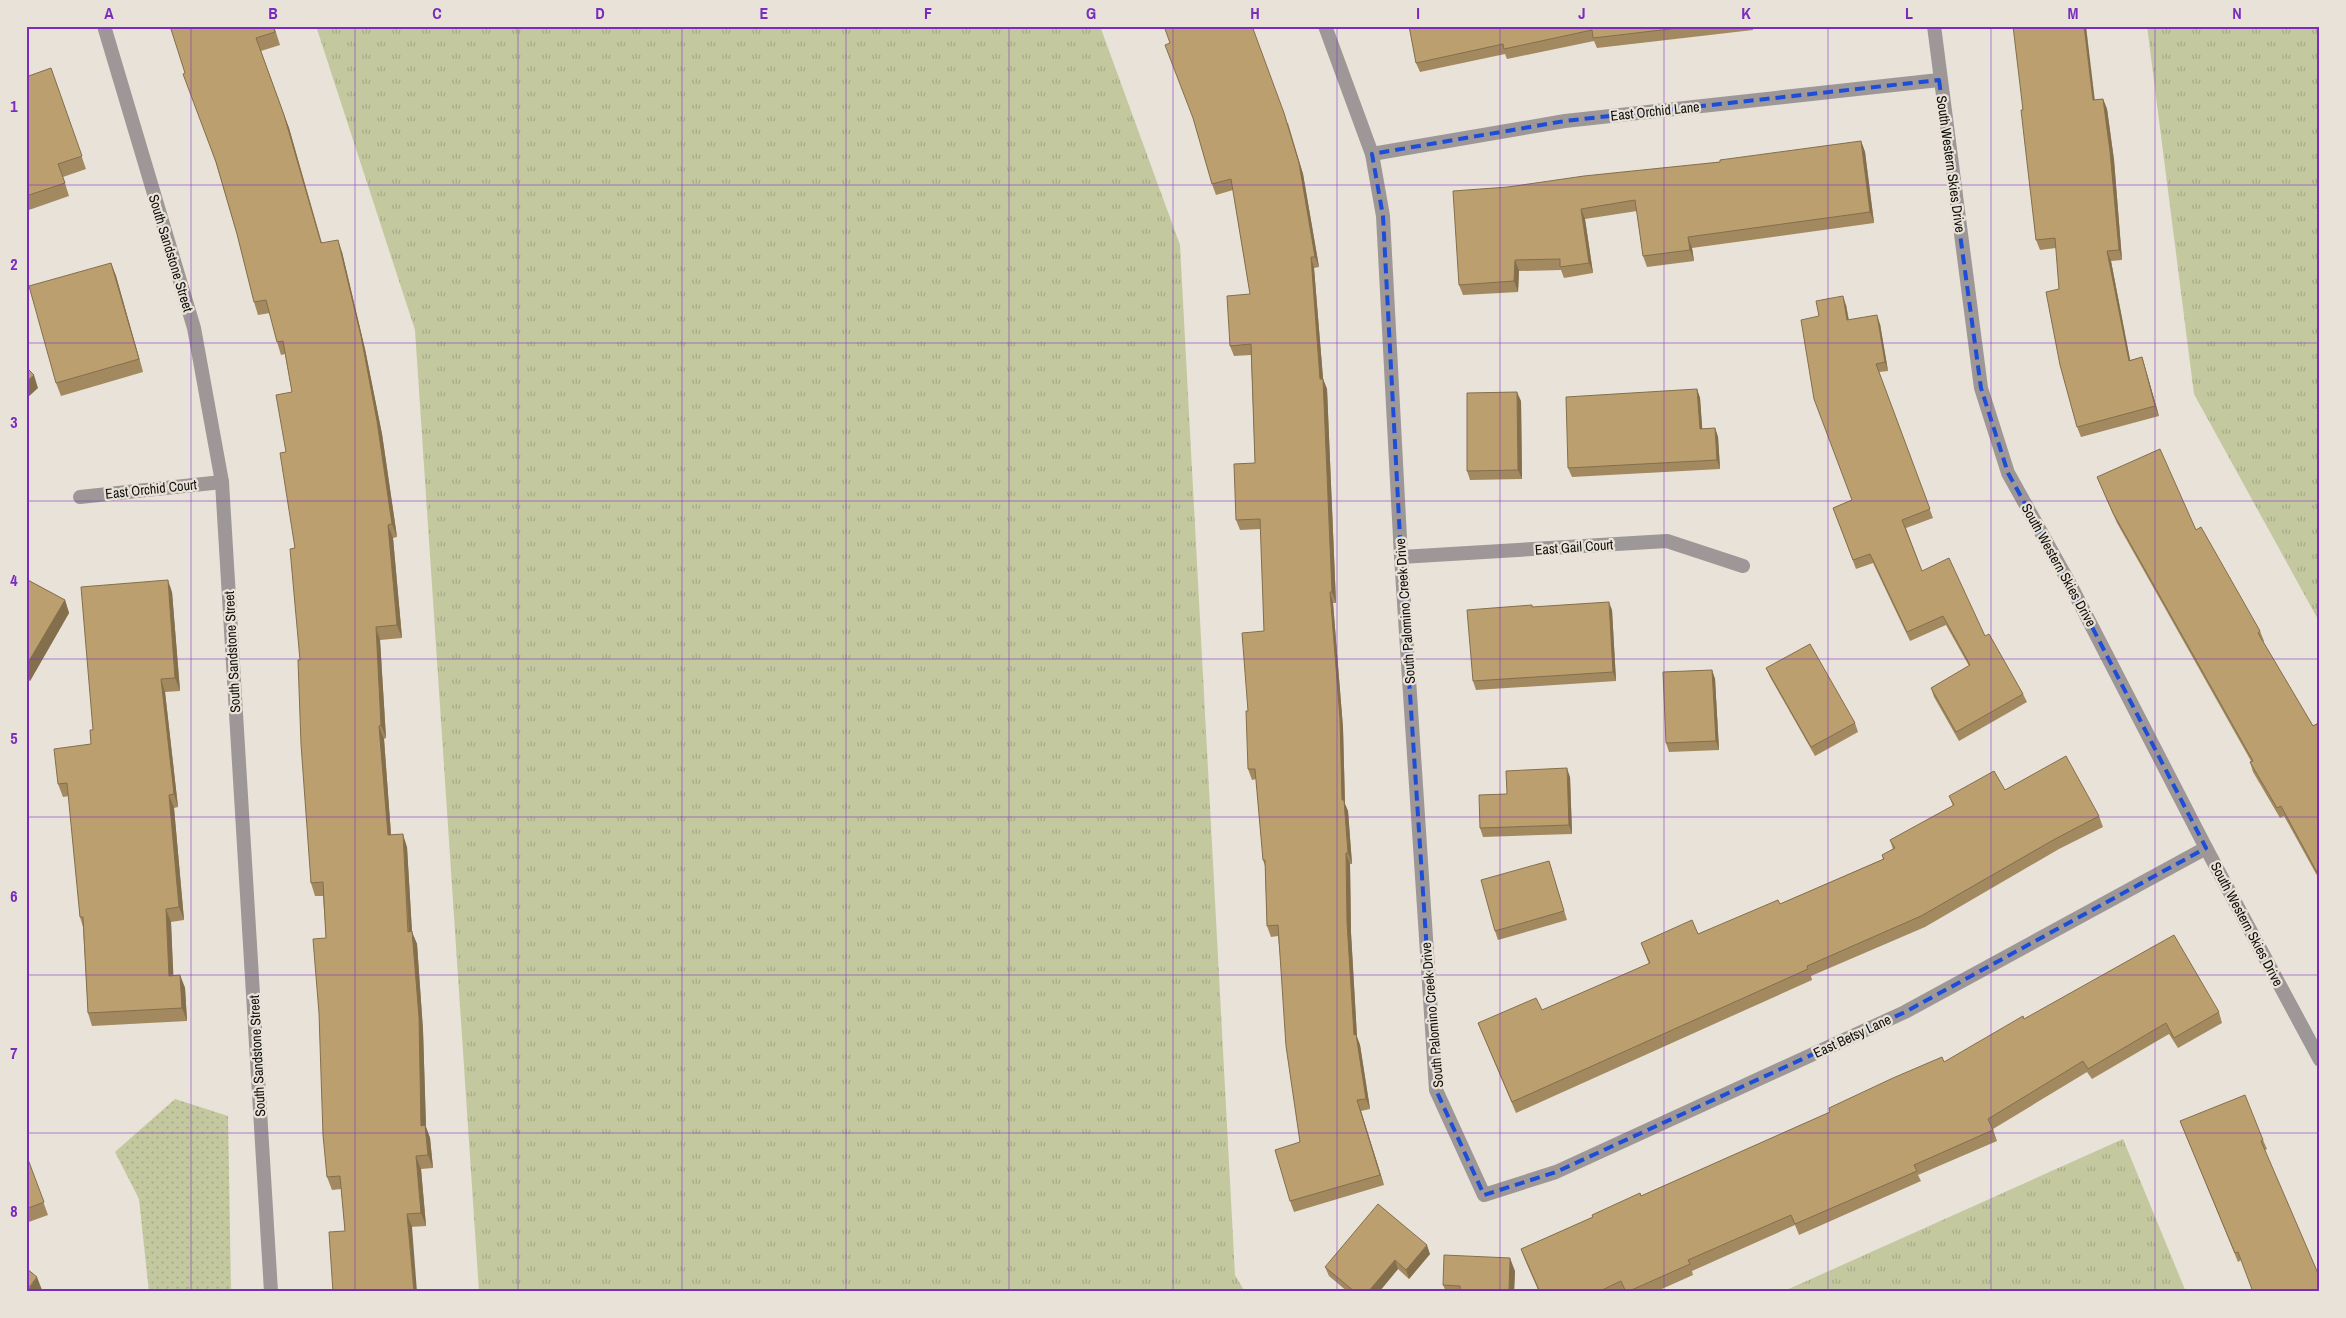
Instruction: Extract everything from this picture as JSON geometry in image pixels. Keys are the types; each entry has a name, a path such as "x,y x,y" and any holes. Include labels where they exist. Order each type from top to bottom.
{"street":[{"name":"South Sandstone Street","path":"104,26 194,328 222,482 271,1292"},
{"name":"South Palomino Creek Drive","path":"1325,26 1372,154 1383,216 1401,557 1436,1090 1484,1195"},
{"name":"South Western Skies Drive","path":"1934,26 1939,80 1981,388 2008,472 2071,586 2206,848 2320,1060"},
{"name":"East Orchid Lane","path":"1372,154 1565,121 1939,80"},
{"name":"East Orchid Court","path":"80,497 222,482"},
{"name":"East Gail Court","path":"1401,557 1667,541 1743,566"},
{"name":"East Betsy Lane","path":"1484,1195 1556,1172 1905,1012 2206,848"}],"highlighted area":[{"path":"1939,80 1981,388 2008,473 2071,586 2206,848 1905,1012 1556,1172 1484,1195 1436,1090 1401,557 1383,216 1372,154 1565,121"}],"green space":[{"path":"316,26 1100,26 1180,245 1235,1275 1245,1292 479,1292 415,330"},
{"path":"2147,26 2320,26 2320,623 2194,394"},
{"path":"175,1099 228,1116 231,1292 149,1292 139,1199 115,1152"},
{"path":"2123,1139 2186,1292 1782,1292"}],"building":[{"path":"170,26 273,26 275,32 256,38 284,115 321,243 338,240 361,336 377,421 392,524 388,525 397,625 376,627 381,725 379,726 388,835 403,834 408,932 412,931 419,1017 421,1126 425,1125 428,1155 416,1156 421,1213 407,1214 414,1292 333,1292 329,1232 345,1231 340,1176 327,1177 323,1135 319,1013 313,939 326,938 323,882 311,883 301,744 298,660 300,660 290,549 295,548 280,453 286,452 276,395 292,392 283,341 277,342 266,300 254,302 216,162 183,74 185,73"},
{"path":"1164,26 1252,26 1284,113 1299,163 1315,257 1311,257 1320,379 1323,379 1332,592 1330,592 1340,718 1342,800 1344,800 1348,853 1346,853 1347,922 1354,1035 1356,1034 1366,1099 1357,1100 1380,1175 1290,1201 1275,1150 1300,1142 1286,1046 1278,925 1267,926 1265,860 1263,860 1255,769 1248,769 1246,711 1248,711 1242,633 1264,631 1260,519 1236,520 1234,464 1255,463 1251,344 1230,346 1227,296 1250,294 1231,179 1212,184 1193,118 1165,45 1170,43"},
{"path":"1409,26 1696,26 1593,38 1592,30 1504,49 1503,44 1416,63"},
{"path":"2013,26 2084,26 2093,100 2103,99 2110,151 2119,250 2107,251 2129,361 2142,357 2155,406 2077,427 2060,365 2046,292 2059,289 2055,238 2036,240"},
{"path":"51,68 82,156 58,164 65,183 26,196 26,77"},
{"path":"1861,141 1870,212 1688,237 1690,250 1643,256 1635,200 1581,209 1589,263 1560,267 1560,259 1515,260 1514,281 1459,285 1453,191 1508,187 1584,176 1720,162 1720,160"},
{"path":"111,263 139,359 56,383 29,286"},
{"path":"1843,296 1847,320 1877,315 1885,362 1876,364 1930,509 1902,520 1922,571 1949,558 1985,636 1989,634 2023,694 1956,732 1931,688 1970,665 1943,616 1907,632 1870,554 1853,560 1833,508 1852,500 1814,399 1801,320 1819,316 1816,301"},
{"path":"26,367 34,375 26,382"},
{"path":"1697,389 1700,429 1715,428 1717,460 1568,468 1566,397"},
{"path":"1517,392 1518,470 1467,471 1467,393"},
{"path":"2160,449 2196,530 2201,527 2260,631 2258,633 2313,726 2320,722 2320,878 2281,806 2277,808 2250,762 2253,761 2113,513 2097,477"},
{"path":"26,579 65,600 26,666"},
{"path":"168,580 175,678 161,679 174,794 169,795 179,907 166,909 169,976 180,975 182,1008 88,1013 83,917 80,917 67,783 58,784 54,749 91,744 90,730 93,730 81,587"},
{"path":"1609,602 1613,672 1473,681 1467,610"},
{"path":"1810,644 1855,723 1811,747 1766,668"},
{"path":"1712,670 1716,741 1666,743 1663,672"},
{"path":"2066,756 2099,816 1921,916 1807,966 1808,969 1512,1102 1478,1023 1536,998 1542,1010 1650,963 1641,943 1692,920 1698,934 1778,900 1780,904 1884,859 1882,855 1895,848 1890,840 1954,805 1949,796 1994,771 2005,790"},
{"path":"1567,768 1569,825 1480,828 1479,795 1507,794 1506,771"},
{"path":"1549,861 1564,911 1495,931 1481,880"},
{"path":"2174,935 2219,1012 2174,1038 2166,1023 2088,1069 2083,1061 1988,1119 1993,1130 1914,1165 1917,1171 1795,1224 1791,1215 1688,1260 1690,1264 1627,1292 1621,1281 1598,1292 1540,1292 1521,1249 1593,1217 1592,1215 1640,1193 1641,1196 1830,1112 1829,1108 1893,1078 1942,1057 1944,1062 2023,1016 2024,1019"},
{"path":"2245,1095 2263,1140 2261,1141 2320,1278 2320,1292 2253,1292 2238,1252 2235,1253 2180,1121"},
{"path":"26,1154 44,1202 26,1209"},
{"path":"1378,1204 1427,1245 1406,1270 1395,1260 1368,1292 1355,1292 1325,1267"},
{"path":"1444,1255 1510,1258 1509,1292 1460,1292 1460,1286 1443,1285"},
{"path":"26,1268 37,1277 26,1291"}]}
